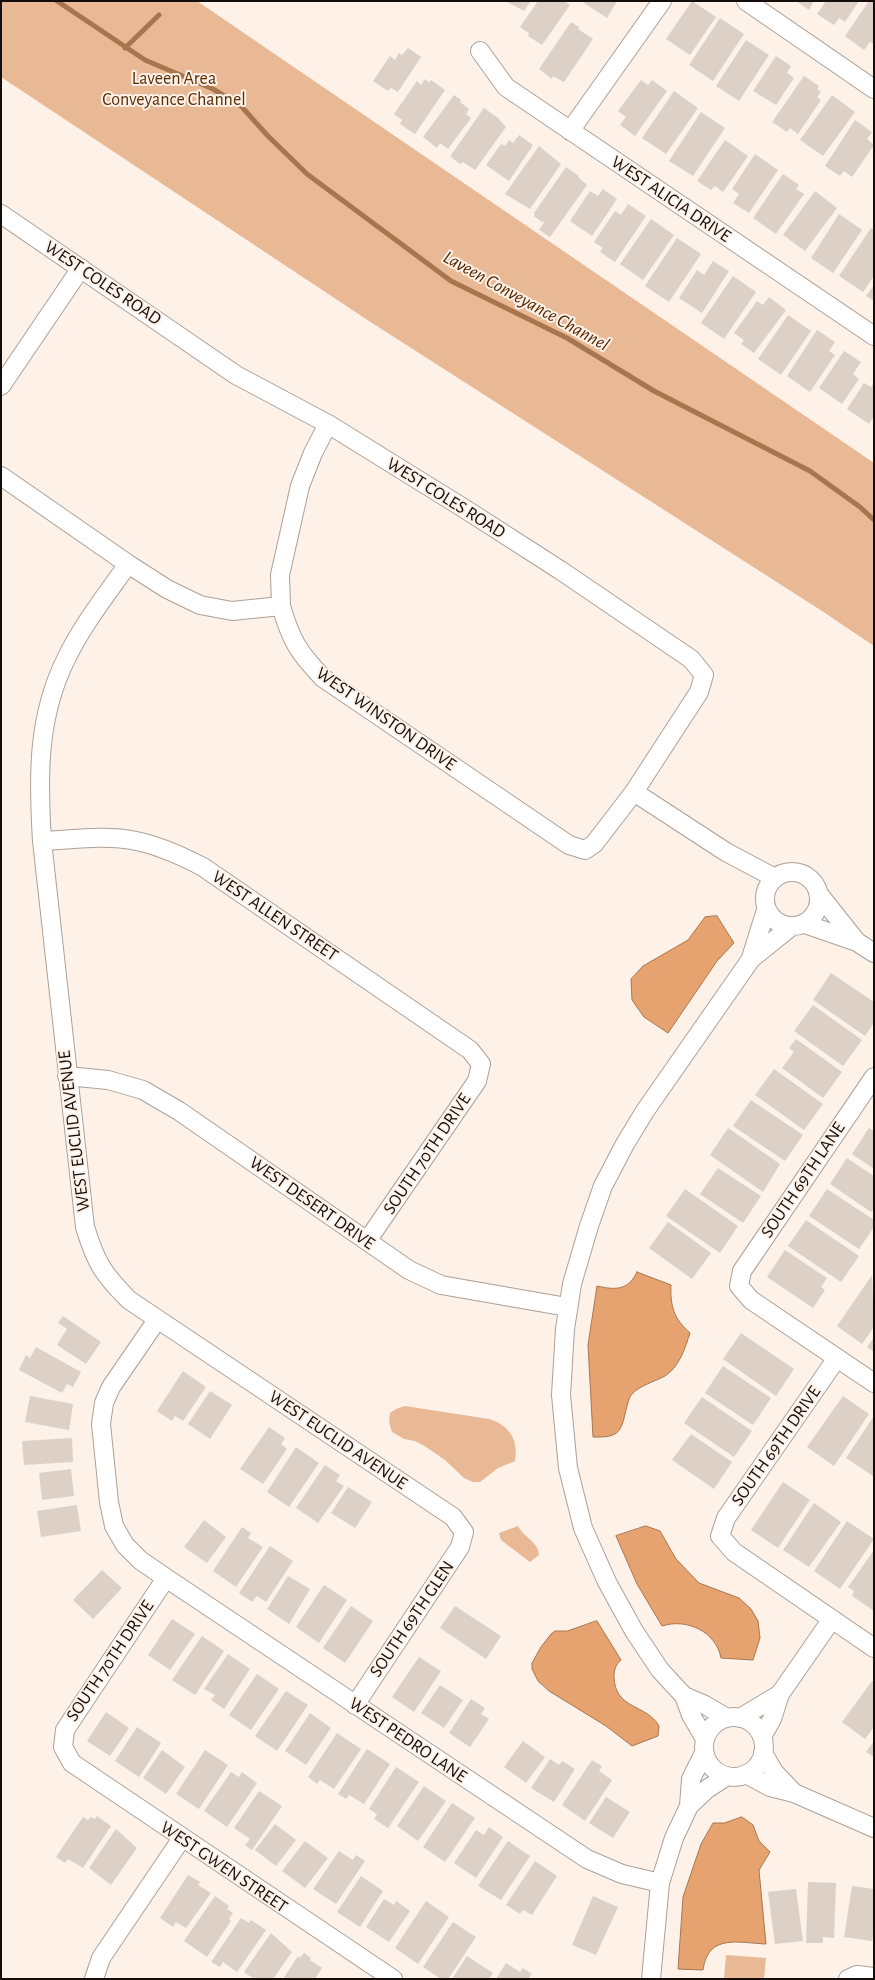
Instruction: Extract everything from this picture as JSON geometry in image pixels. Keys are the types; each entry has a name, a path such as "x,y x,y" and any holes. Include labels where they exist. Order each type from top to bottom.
{"street":[{"path":"570,131 662,1"},
{"path":"746,1 874,90"},
{"name":"WEST ALICIA DRIVE","path":"480,51 506,87 874,336"},
{"name":"WEST COLES ROAD","path":"1,214 236,375 328,424 560,570 691,660 704,675 699,692 634,792 594,844 585,850"},
{"path":"1,386 81,268"},
{"name":"WEST WINSTON DRIVE","path":"328,424 313,453 300,486 280,575 281,606 289,634 304,658 323,678 569,845 585,850"},
{"path":"1,476 128,564 167,589 200,605 232,611 281,606"},
{"name":"WEST EUCLID AVENUE","path":"128,564 78,637 53,691 44,720 39,791 42,841 67,1076 85,1227 93,1253 106,1277 129,1300 453,1517 464,1532"},
{"path":"634,792 726,852 775,878"},
{"name":"WEST ALLEN STREET","path":"42,841 94,838 131,840 171,851 203,867 470,1050 482,1064"},
{"path":"726,852 765,892"},
{"path":"751,959 798,925 812,918 817,911 819,902 815,885 809,878 792,872 783,873 775,878 765,892 766,910 771,918 778,923 798,925 857,942 874,953"},
{"path":"818,893 857,942"},
{"path":"766,910 751,959 645,1111 603,1186 589,1226 567,1308 561,1395 568,1468 583,1528 607,1582 634,1631 660,1670 684,1696 705,1746 708,1762 714,1770 727,1776 741,1776 758,1766 780,1694 832,1619 874,1648"},
{"name":"SOUTH 70TH DRIVE","path":"367,1242 477,1081 482,1064"},
{"name":"WEST DESERT DRIVE","path":"67,1076 108,1080 143,1090 179,1111 409,1270 441,1285 567,1308"},
{"name":"SOUTH 69TH LANE","path":"837,1358 751,1300 739,1286 742,1271 871,1088"},
{"name":"WEST PEDRO LANE","path":"157,1320 112,1387 104,1403 101,1424 109,1502 114,1526 130,1550 140,1560 166,1578 587,1859 622,1874 660,1883"},
{"path":"837,1358 874,1383"},
{"name":"SOUTH 69TH DRIVE","path":"832,1619 734,1552 720,1536 726,1518 837,1358"},
{"name":"SOUTH 69TH GLEN","path":"355,1705 460,1547 464,1532"},
{"name":"SOUTH 70TH DRIVE","path":"63,1748 64,1730 166,1578"},
{"path":"651,1979 660,1883 674,1838 689,1806 691,1779 712,1726 734,1718 780,1694"},
{"path":"684,1696 734,1718 750,1721 758,1728 774,1772 794,1793"},
{"name":"WEST GWEN STREET","path":"63,1748 72,1763 393,1979"},
{"path":"746,1774 770,1787 794,1793 874,1828"},
{"path":"689,1806 707,1789 727,1776"},
{"path":"94,1979 101,1958 182,1838"},
{"path":"848,1979 857,1975 874,1977"}],"green space":[{"name":"Laveen Area Conveyance Channel","path":"1,1 197,1 874,463 874,646 369,321 1,77"},
{"path":"405,1406 489,1419 502,1425 514,1440 515,1461 498,1468 480,1482 473,1482 464,1478 445,1460 426,1447 415,1441 404,1439 392,1432 389,1422 390,1413"},
{"path":"518,1526 538,1550 539,1555 530,1562 501,1540 499,1533"},
{"path":"726,1955 766,1958 764,1979 724,1979"}],"shaded area":[{"path":"717,916 734,943 717,961 668,1033 644,1017 632,1000 631,979 643,966 688,940 705,917"},
{"path":"637,1272 671,1285 671,1299 674,1312 680,1323 690,1333 675,1367 665,1376 647,1384 631,1395 619,1431 610,1436 593,1437 588,1345 597,1286 620,1288 629,1283"},
{"path":"646,1526 660,1531 676,1559 699,1583 739,1598 751,1609 758,1621 760,1638 753,1660 721,1658 713,1640 699,1629 690,1625 671,1624 662,1626 637,1584 616,1536"},
{"path":"597,1621 621,1660 614,1672 616,1688 620,1695 632,1706 654,1719 659,1726 658,1736 632,1746 606,1726 549,1691 538,1681 532,1669 532,1663 551,1634 555,1631 567,1631"},
{"path":"742,1817 753,1825 759,1841 770,1852 759,1870 766,1944 736,1942 718,1945 711,1950 706,1958 703,1970 678,1969 683,1897 701,1844 713,1823 724,1823"}],"building":[{"path":"505,1 531,1 524,11"},
{"path":"538,1 564,1 570,5 542,45 528,36 529,33 520,27"},
{"path":"581,1 617,1 607,18"},
{"path":"692,1 716,17 690,55 666,39"},
{"path":"796,1 814,1 809,10"},
{"path":"826,1 859,1 845,22 839,18 834,25 817,14"},
{"path":"869,1 874,1 874,44 870,42 864,50 845,36"},
{"path":"720,18 744,34 713,81 689,65"},
{"path":"571,22 593,39 564,82 553,76 552,79 539,69"},
{"path":"746,40 769,55 739,101 716,86"},
{"path":"408,48 421,57 398,92 391,88 388,91 373,81 390,56 395,60 399,53 402,55"},
{"path":"776,56 791,66 787,73 794,78 776,105 753,91"},
{"path":"804,76 819,86 817,89 821,92 817,97 821,100 798,134 790,128 787,132 772,122"},
{"path":"425,79 429,82 431,80 445,90 415,134 400,124 402,120 394,114 417,81 421,85"},
{"path":"641,80 648,85 652,80 667,91 635,136 620,125 626,117 618,111"},
{"path":"674,91 698,108 666,154 642,138"},
{"path":"454,95 469,109 466,114 471,118 448,149 440,143 437,148 423,137"},
{"path":"832,95 855,112 823,156 800,140"},
{"path":"484,108 498,118 506,127 475,170 463,162 460,164 451,155"},
{"path":"701,112 725,128 693,176 669,161"},
{"path":"855,120 872,132 867,139 874,145 852,177 844,171 840,176 825,166"},
{"path":"519,135 533,145 509,181 486,165 501,144 505,146 509,140 513,143"},
{"path":"725,140 748,156 723,192 715,186 711,190 697,181"},
{"path":"539,146 561,164 530,209 505,194"},
{"path":"755,154 778,170 749,213 733,203 739,194 732,189"},
{"path":"566,167 579,176 587,185 550,237 539,230 545,221 542,222 534,216 534,213"},
{"path":"783,174 799,185 796,189 804,194 776,234 753,218"},
{"path":"603,189 617,199 592,236 570,221 590,191 598,196"},
{"path":"815,191 837,208 805,251 783,235"},
{"path":"628,204 646,216 615,262 600,252 603,248 594,242 615,211 621,215"},
{"path":"839,214 862,230 833,273 811,258"},
{"path":"651,219 674,235 643,280 620,264"},
{"path":"871,228 874,230 874,276 863,292 839,276"},
{"path":"677,238 701,254 669,302 645,286"},
{"path":"713,261 729,271 702,313 679,298 697,270 704,275"},
{"path":"733,276 756,292 724,339 701,323"},
{"path":"874,285 874,301 866,296"},
{"path":"769,297 786,310 754,353 741,344 744,340 734,333 757,301 763,305"},
{"path":"788,315 811,331 781,375 758,359"},
{"path":"817,330 835,342 829,351 835,355 810,392 787,376"},
{"path":"844,351 861,362 853,374 859,379 842,404 819,388"},
{"path":"874,382 874,416 869,424 847,409 864,383 871,387"},
{"path":"831,973 874,1002 874,1023 865,1036 813,1000"},
{"path":"813,1005 862,1040 843,1066 794,1031"},
{"path":"796,1039 842,1072 823,1098 782,1068 794,1052 789,1048"},
{"path":"774,1069 823,1104 804,1130 755,1095"},
{"path":"751,1100 803,1135 785,1161 733,1126"},
{"path":"728,1128 780,1164 763,1192 710,1155"},
{"path":"869,1128 874,1131 874,1169 852,1154"},
{"path":"847,1158 874,1176 874,1208 871,1212 830,1184"},
{"path":"718,1168 761,1196 743,1223 700,1194"},
{"path":"685,1189 738,1226 720,1253 666,1216"},
{"path":"827,1189 874,1220 874,1227 859,1249 809,1216"},
{"path":"806,1220 859,1256 841,1282 788,1246"},
{"path":"668,1222 711,1253 692,1279 649,1248"},
{"path":"785,1250 827,1278 821,1287 825,1290 813,1308 767,1277"},
{"path":"872,1275 874,1327 862,1344 837,1326"},
{"path":"63,1316 101,1342 86,1364 57,1345 67,1329 58,1323"},
{"path":"741,1333 794,1369 776,1396 723,1359"},
{"path":"874,1337 874,1352 867,1347"},
{"path":"36,1347 81,1372 73,1387 67,1384 62,1393 19,1370 26,1355 30,1358"},
{"path":"723,1366 771,1398 753,1425 705,1393"},
{"path":"183,1371 206,1387 183,1421 175,1416 172,1421 157,1411"},
{"path":"210,1391 232,1405 210,1439 188,1424"},
{"path":"30,1396 73,1404 69,1430 25,1422"},
{"path":"843,1396 869,1414 834,1466 807,1447"},
{"path":"702,1397 752,1431 734,1457 684,1423"},
{"path":"874,1416 874,1475 873,1476 846,1458"},
{"path":"269,1427 285,1438 281,1444 287,1449 263,1484 240,1469"},
{"path":"691,1434 732,1462 714,1489 672,1460"},
{"path":"72,1438 73,1462 24,1465 22,1441"},
{"path":"296,1447 319,1463 289,1507 267,1492"},
{"path":"325,1465 340,1475 336,1481 344,1486 318,1523 296,1508"},
{"path":"71,1469 74,1496 42,1500 39,1473"},
{"path":"783,1482 810,1500 778,1548 751,1530"},
{"path":"348,1487 372,1502 355,1528 331,1513"},
{"path":"814,1503 841,1522 809,1567 783,1550"},
{"path":"77,1505 81,1531 41,1537 37,1511"},
{"path":"204,1520 226,1537 207,1563 184,1547"},
{"path":"847,1521 874,1539 840,1589 814,1571"},
{"path":"242,1527 251,1533 248,1538 263,1547 236,1587 213,1571"},
{"path":"270,1546 293,1561 266,1602 257,1596 252,1602 239,1593"},
{"path":"874,1550 874,1611 852,1596 854,1591 848,1587"},
{"path":"102,1570 122,1588 93,1619 73,1600"},
{"path":"288,1576 310,1589 289,1624 267,1609"},
{"path":"324,1585 347,1600 319,1643 296,1627"},
{"path":"351,1606 373,1621 345,1663 323,1648"},
{"path":"455,1606 501,1636 486,1659 440,1628"},
{"path":"172,1619 195,1634 170,1670 148,1655"},
{"path":"202,1636 224,1651 195,1695 172,1680"},
{"path":"228,1654 250,1669 224,1709 211,1700 215,1695 204,1689"},
{"path":"419,1657 441,1671 414,1712 392,1697"},
{"path":"257,1674 279,1689 251,1730 229,1715"},
{"path":"872,1681 874,1682 874,1727 865,1739 842,1722"},
{"path":"440,1685 463,1700 444,1728 421,1713"},
{"path":"286,1691 308,1705 277,1751 255,1736"},
{"path":"471,1699 485,1708 481,1714 489,1719 470,1747 449,1733"},
{"path":"106,1712 129,1728 110,1756 87,1741"},
{"path":"310,1713 331,1728 306,1765 285,1751"},
{"path":"137,1727 161,1743 139,1777 115,1761"},
{"path":"337,1733 361,1749 334,1789 320,1780 317,1784 308,1777"},
{"path":"523,1741 545,1757 526,1783 504,1767"},
{"path":"874,1741 874,1757 866,1752"},
{"path":"367,1749 390,1764 364,1804 349,1795 346,1799 338,1794"},
{"path":"162,1750 185,1767 166,1794 143,1778"},
{"path":"205,1750 228,1765 199,1809 176,1794"},
{"path":"550,1759 559,1765 562,1761 575,1769 554,1802 531,1788"},
{"path":"592,1760 602,1766 599,1771 612,1780 585,1821 562,1805"},
{"path":"396,1767 419,1782 388,1828 374,1819 377,1814 369,1809"},
{"path":"231,1772 239,1777 242,1772 257,1783 227,1827 204,1811"},
{"path":"424,1786 446,1801 418,1841 397,1826"},
{"path":"259,1791 282,1806 252,1850 245,1845 250,1839 234,1828"},
{"path":"606,1797 630,1812 613,1838 589,1823"},
{"path":"452,1803 475,1818 445,1862 423,1847"},
{"path":"97,1816 111,1826 83,1868 68,1859 65,1863 56,1857 83,1817 88,1820 91,1817 95,1819"},
{"path":"275,1824 296,1840 276,1866 255,1850"},
{"path":"489,1827 503,1837 476,1878 454,1863 476,1830 484,1835"},
{"path":"116,1829 137,1848 111,1885 89,1868"},
{"path":"305,1841 328,1858 305,1888 282,1871"},
{"path":"508,1841 530,1856 501,1900 478,1886"},
{"path":"339,1851 353,1860 356,1855 365,1861 336,1904 313,1889"},
{"path":"535,1861 557,1876 532,1915 523,1910 520,1914 506,1905"},
{"path":"188,1875 200,1882 198,1885 211,1893 186,1928 176,1922 173,1927 160,1918"},
{"path":"361,1876 383,1891 360,1927 337,1912"},
{"path":"808,1882 836,1883 834,1938 823,1937 823,1943 806,1943"},
{"path":"852,1886 874,1889 872,1941 844,1937"},
{"path":"796,1889 803,1941 775,1944 768,1892"},
{"path":"215,1896 229,1906 227,1909 233,1913 229,1919 231,1921 207,1957 184,1941"},
{"path":"593,1896 618,1907 596,1955 572,1945"},
{"path":"384,1899 394,1905 396,1901 410,1911 389,1942 366,1927"},
{"path":"426,1901 449,1917 418,1964 395,1948"},
{"path":"241,1918 249,1923 251,1920 266,1930 237,1972 223,1962 220,1967 211,1962"},
{"path":"453,1922 476,1937 448,1979 441,1979 423,1967"},
{"path":"271,1933 292,1952 273,1979 254,1979 244,1972"},
{"path":"304,1953 311,1958 310,1960 322,1968 315,1979 283,1979 298,1956 300,1958"},
{"path":"467,1956 493,1973 489,1979 452,1979"},
{"path":"506,1963 520,1972 523,1968 532,1974 528,1979 496,1979"}],"waterway":[{"name":"Laveen Conveyance Channel","path":"57,1 145,60 213,89 241,106 267,135 307,174 451,281 567,338 654,391 810,471 860,507 874,520"},
{"path":"125,48 159,15"}]}
